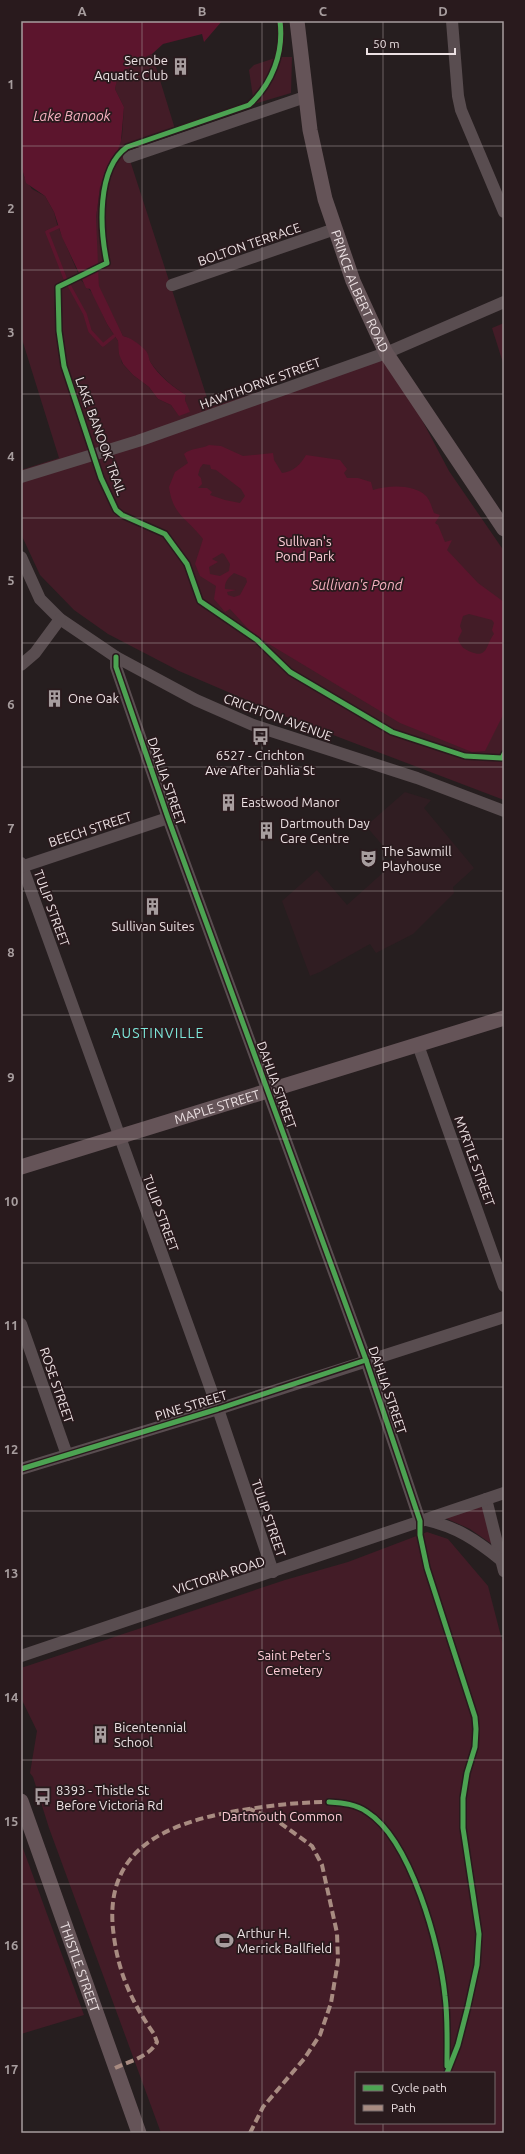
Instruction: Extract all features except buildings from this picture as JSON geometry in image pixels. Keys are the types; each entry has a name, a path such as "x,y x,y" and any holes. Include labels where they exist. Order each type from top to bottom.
{"main road":[{"name":"PRINCE ALBERT ROAD","path":"297,21 305,97 319,170 335,229 353,281 386,353 504,529"},
{"name":"MAPLE STREET","path":"21,1167 504,1018"},
{"name":"THISTLE STREET","path":"21,1800 139,2133"}],"street":[{"path":"452,21 458,96 461,110 504,212"},
{"path":"129,157 305,97"},
{"name":"BOLTON TERRACE","path":"172,285 335,229"},
{"name":"HAWTHORNE STREET","path":"21,477 152,436 386,353 504,302"},
{"name":"CRICHTON AVENUE","path":"21,557 40,599 60,619 116,657 196,700 253,726 417,778 504,811"},
{"path":"21,665 35,653 60,619"},
{"name":"DAHLIA STREET","path":"116,657 116,667 168,818 423,1520"},
{"name":"BEECH STREET","path":"21,865 168,818"},
{"name":"TULIP STREET","path":"21,865 218,1409 273,1572"},
{"name":"MYRTLE STREET","path":"418,1044 504,1286"},
{"name":"PINE STREET","path":"21,1469 218,1409 366,1360 504,1317"},
{"name":"ROSE STREET","path":"21,1324 67,1455"},
{"name":"VICTORIA ROAD","path":"21,1656 504,1493"},
{"path":"486,1499 502,1565"},
{"path":"423,1520 445,1524 471,1537 502,1565"}],"shaded area":[{"path":"405,792 431,800 424,808 474,868 453,887 454,893 413,934 376,953 370,944 310,976 282,901 317,870 347,905 396,861 366,826"}],"green space":[{"name":"Sullivan's Pond Park","path":"152,54 175,129 125,145 210,407 386,352 449,471 504,551 504,800 291,719 179,671 108,634 74,610 40,575 21,534 21,470 59,458 21,336 21,172 23,170 24,177 32,189 45,196 54,212 57,224 81,280 94,295 107,324 118,341 122,363 133,375 149,387 158,399 171,405 179,415 189,412 185,400 186,395 162,377 151,363 147,353 142,348 132,340 123,336 99,289 96,218 100,187 111,170 122,137 124,107 115,89 117,77 136,61"},
{"path":"278,57 292,57 291,93 254,104 249,70 254,65"},
{"path":"504,323 504,366 492,328"},
{"path":"483,1504 493,1545 470,1529 445,1518"},
{"name":"Dartmouth Common","path":"427,1532 448,1539 488,1586 504,1648 504,2133 161,2133 49,1828 33,1777 30,1773 37,1731 21,1698 21,1668 285,1580 348,1562"},
{"path":"21,1843 84,2015 21,2034"}],"water":[{"name":"Lake Banook","path":"21,21 222,21 204,42 202,34 163,44 152,54 136,61 118,75 115,89 124,107 121,141 111,170 100,187 96,218 99,286 123,336 139,344 147,353 151,363 162,377 186,395 185,400 190,412 179,416 171,405 158,399 149,387 133,375 123,364 119,354 118,341 107,324 90,289 86,288 62,237 54,212 45,196 26,183 21,165"},
{"name":"Sullivan's Pond","path":"206,446 221,446 243,456 273,453 274,460 282,473 290,471 296,467 306,455 340,460 347,469 344,473 347,478 358,478 371,482 373,490 386,487 401,487 415,489 426,496 434,513 440,515 435,523 438,525 445,542 452,540 447,550 478,583 504,602 504,713 485,751 472,752 400,723 254,635 230,609 225,612 214,599 216,586 200,576 195,564 203,539 177,511 171,497 169,487 175,472 188,463 184,454","holes":["203,464 210,465 211,469 216,470 241,489 245,496 240,503 210,495 212,492 207,488 198,488 202,484 201,478 198,475","222,553 224,554 230,564 229,571 220,576 210,574 209,567 218,562 212,559","234,573 246,578 247,582 240,595 234,597 228,595 227,592 236,590 225,589 226,582","469,614 492,620 494,623 492,630 494,634 486,649 481,654 471,652 460,644 458,639 462,631 460,626 463,616"]}],"waterway":[{"path":"58,227 47,232 65,278 85,314 90,331 103,345 114,336"}],"marked path":[{"path":"115,2068 144,2055 154,2047 157,2042 154,2034 133,2000 123,1976 116,1951 113,1907 117,1883 128,1863 143,1847 162,1834 184,1824 248,1809 329,1802"},
{"path":"250,1809 276,1820 312,1846 322,1865 337,1933 338,1961 331,2003 320,2035 304,2059 263,2107 250,2133"}],"cycle path":[{"name":"LAKE BANOOK TRAIL","path":"280,21 280,45 275,67 264,88 249,105 127,147 117,157 110,170 105,185 103,201 103,234 107,263 58,287 59,331 64,366 101,478 116,510 122,515 165,534 187,564 200,601 257,640 290,672 392,732 465,756 502,758 504,754"},
{"path":"116,657 116,667 168,818 366,1360 420,1521 420,1535 427,1568 475,1717 475,1747 467,1773 463,1798 463,1828 479,1934 477,1965 458,2045 447,2072"},
{"path":"21,1469 218,1409 366,1360"},
{"path":"329,1802 344,1803 363,1809 367,1812 383,1826 397,1846 410,1869 430,1923 442,1975 447,2013 447,2066"}],"place":[{"name":"Senobe Aquatic Club","path":"181,67"},
{"name":"One Oak","path":"55,698"},
{"name":"6527 - Crichton Ave After Dahlia St","path":"260,736"},
{"name":"Eastwood Manor","path":"228,802"},
{"name":"Dartmouth Day Care Centre","path":"267,830"},
{"name":"The Sawmill Playhouse","path":"369,858"},
{"name":"Sullivan Suites","path":"153,907"},
{"name":"Bicentennial School","path":"101,1734"},
{"name":"8393 - Thistle St Before Victoria Rd","path":"43,1797"},
{"name":"Arthur H. Merrick Ballfield","path":"224,1940"}],"district":[{"name":"AUSTINVILLE","path":"158,1033"}],"park label":[{"name":"Saint Peter's Cemetery","path":"294,1662"}]}
